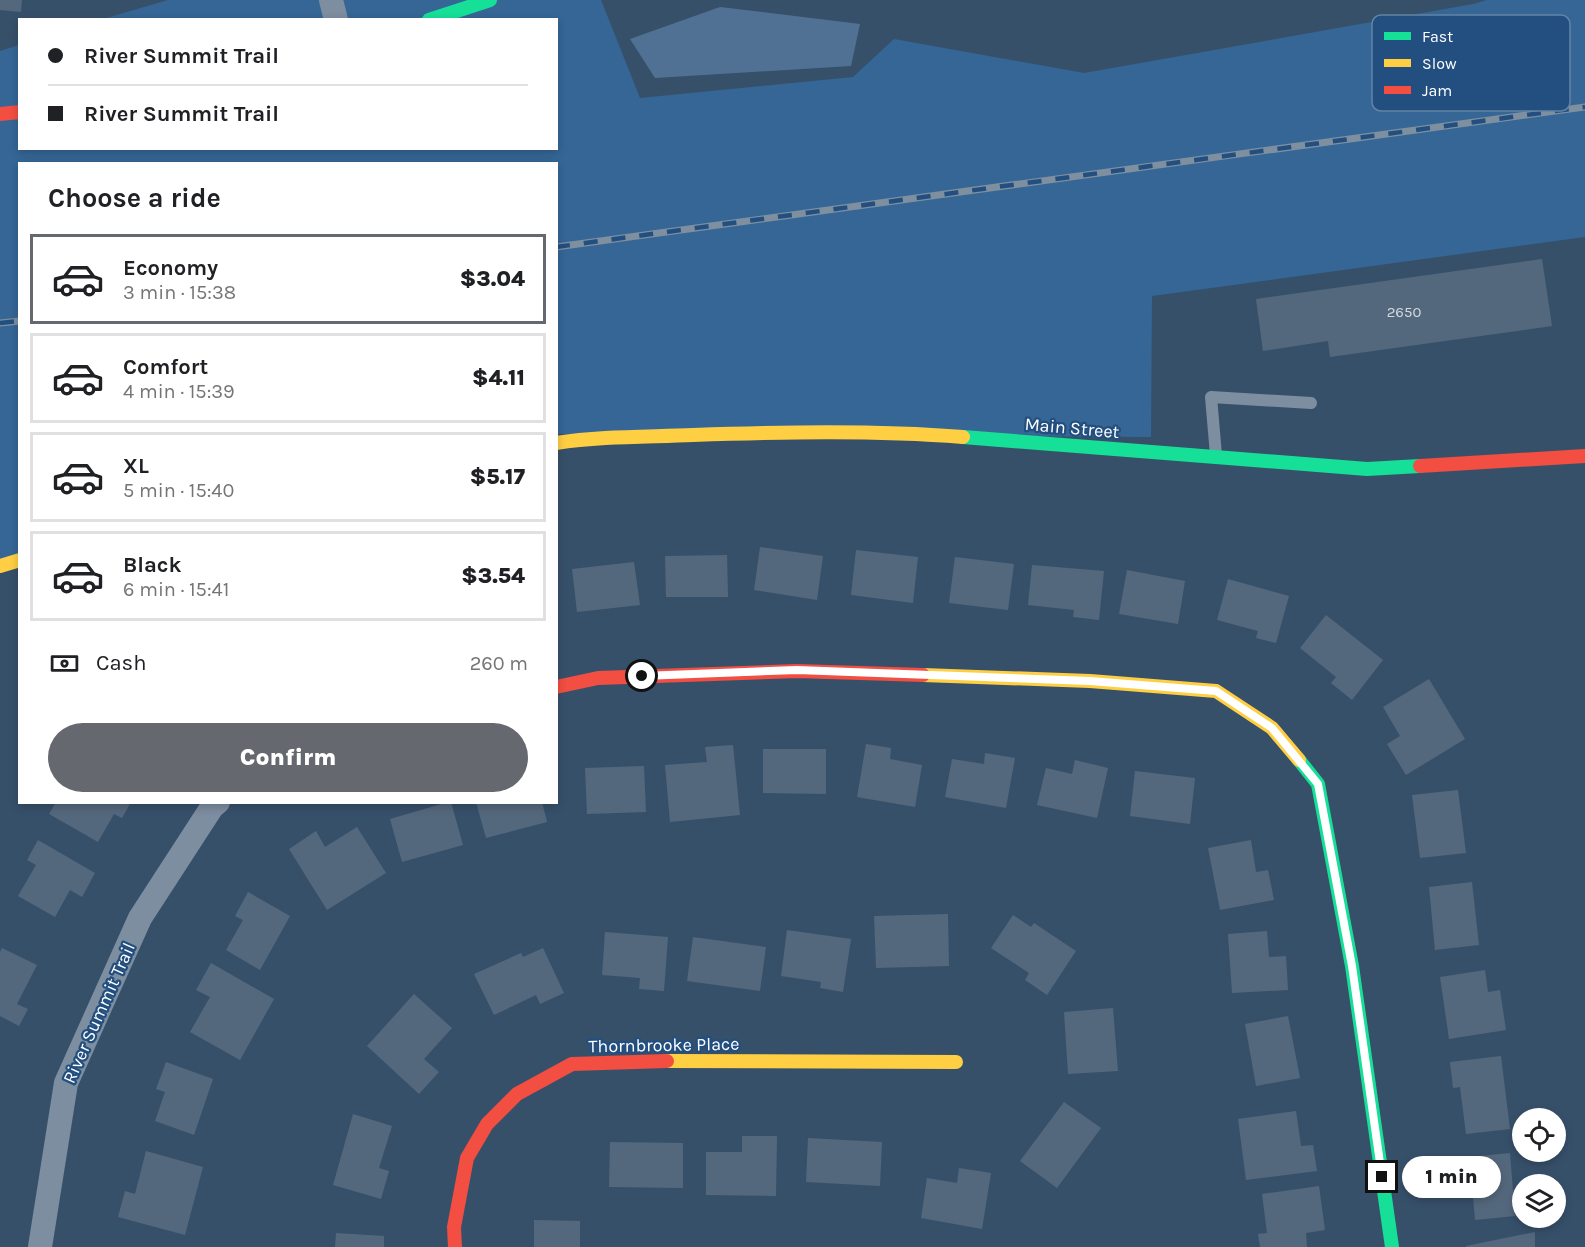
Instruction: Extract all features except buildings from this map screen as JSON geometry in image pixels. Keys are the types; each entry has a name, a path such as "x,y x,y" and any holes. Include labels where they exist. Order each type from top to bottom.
{"street":[{"path":"331,0 336,18"},
{"path":"435,18 490,0"},
{"path":"0,114 18,112"},
{"name":"Main Street","path":"558,443 582,439 746,433 925,434 1367,468 1585,456"},
{"path":"0,566 18,561"},
{"path":"558,687 598,678 797,670 1090,681 1216,691 1272,728 1318,784 1352,966 1392,1247"},
{"name":"River Summit Trail","path":"40,1247 66,1083 140,918 216,804"},
{"name":"Thornbrooke Place","path":"455,1247 454,1227 467,1158 488,1124 517,1094 572,1065 637,1061 956,1062"}],"lane":[{"path":"1216,458 1211,398 1311,403"}],"shaded area":[{"path":"168,0 601,0 640,98 853,77 894,39 1084,73 1372,22 1372,111 1570,111 1570,15 1411,15 1487,0 1585,0 1585,237 1152,296 1151,437 558,434 558,162 18,162 18,560 0,565 0,51 18,45 18,150 558,150 558,18 106,18"},
{"path":"720,7 860,24 851,66 655,78 630,39"}],"railway":[{"path":"1570,109 1585,107"},
{"path":"558,247 1556,111"},
{"path":"0,323 18,321"}],"traffic: fast":[{"path":"435,18 490,0"},
{"path":"963,437 1367,469 1420,466"},
{"path":"1299,760 1318,784 1352,966 1392,1247"}],"traffic: slow":[{"path":"558,443 624,437 795,432 896,433 963,437"},
{"path":"0,566 18,561"},
{"path":"923,675 1090,681 1216,691 1272,728 1299,760"},
{"path":"667,1061 956,1062"}],"traffic: jam":[{"path":"0,114 18,112"},
{"path":"1420,466 1585,456"},
{"path":"558,687 598,678 797,671 923,675"},
{"path":"455,1247 454,1227 467,1158 487,1124 517,1094 572,1064 667,1061"}],"route":[{"path":"642,676 797,670 1090,681 1216,691 1272,728 1318,784 1352,966 1382,1177"}]}
